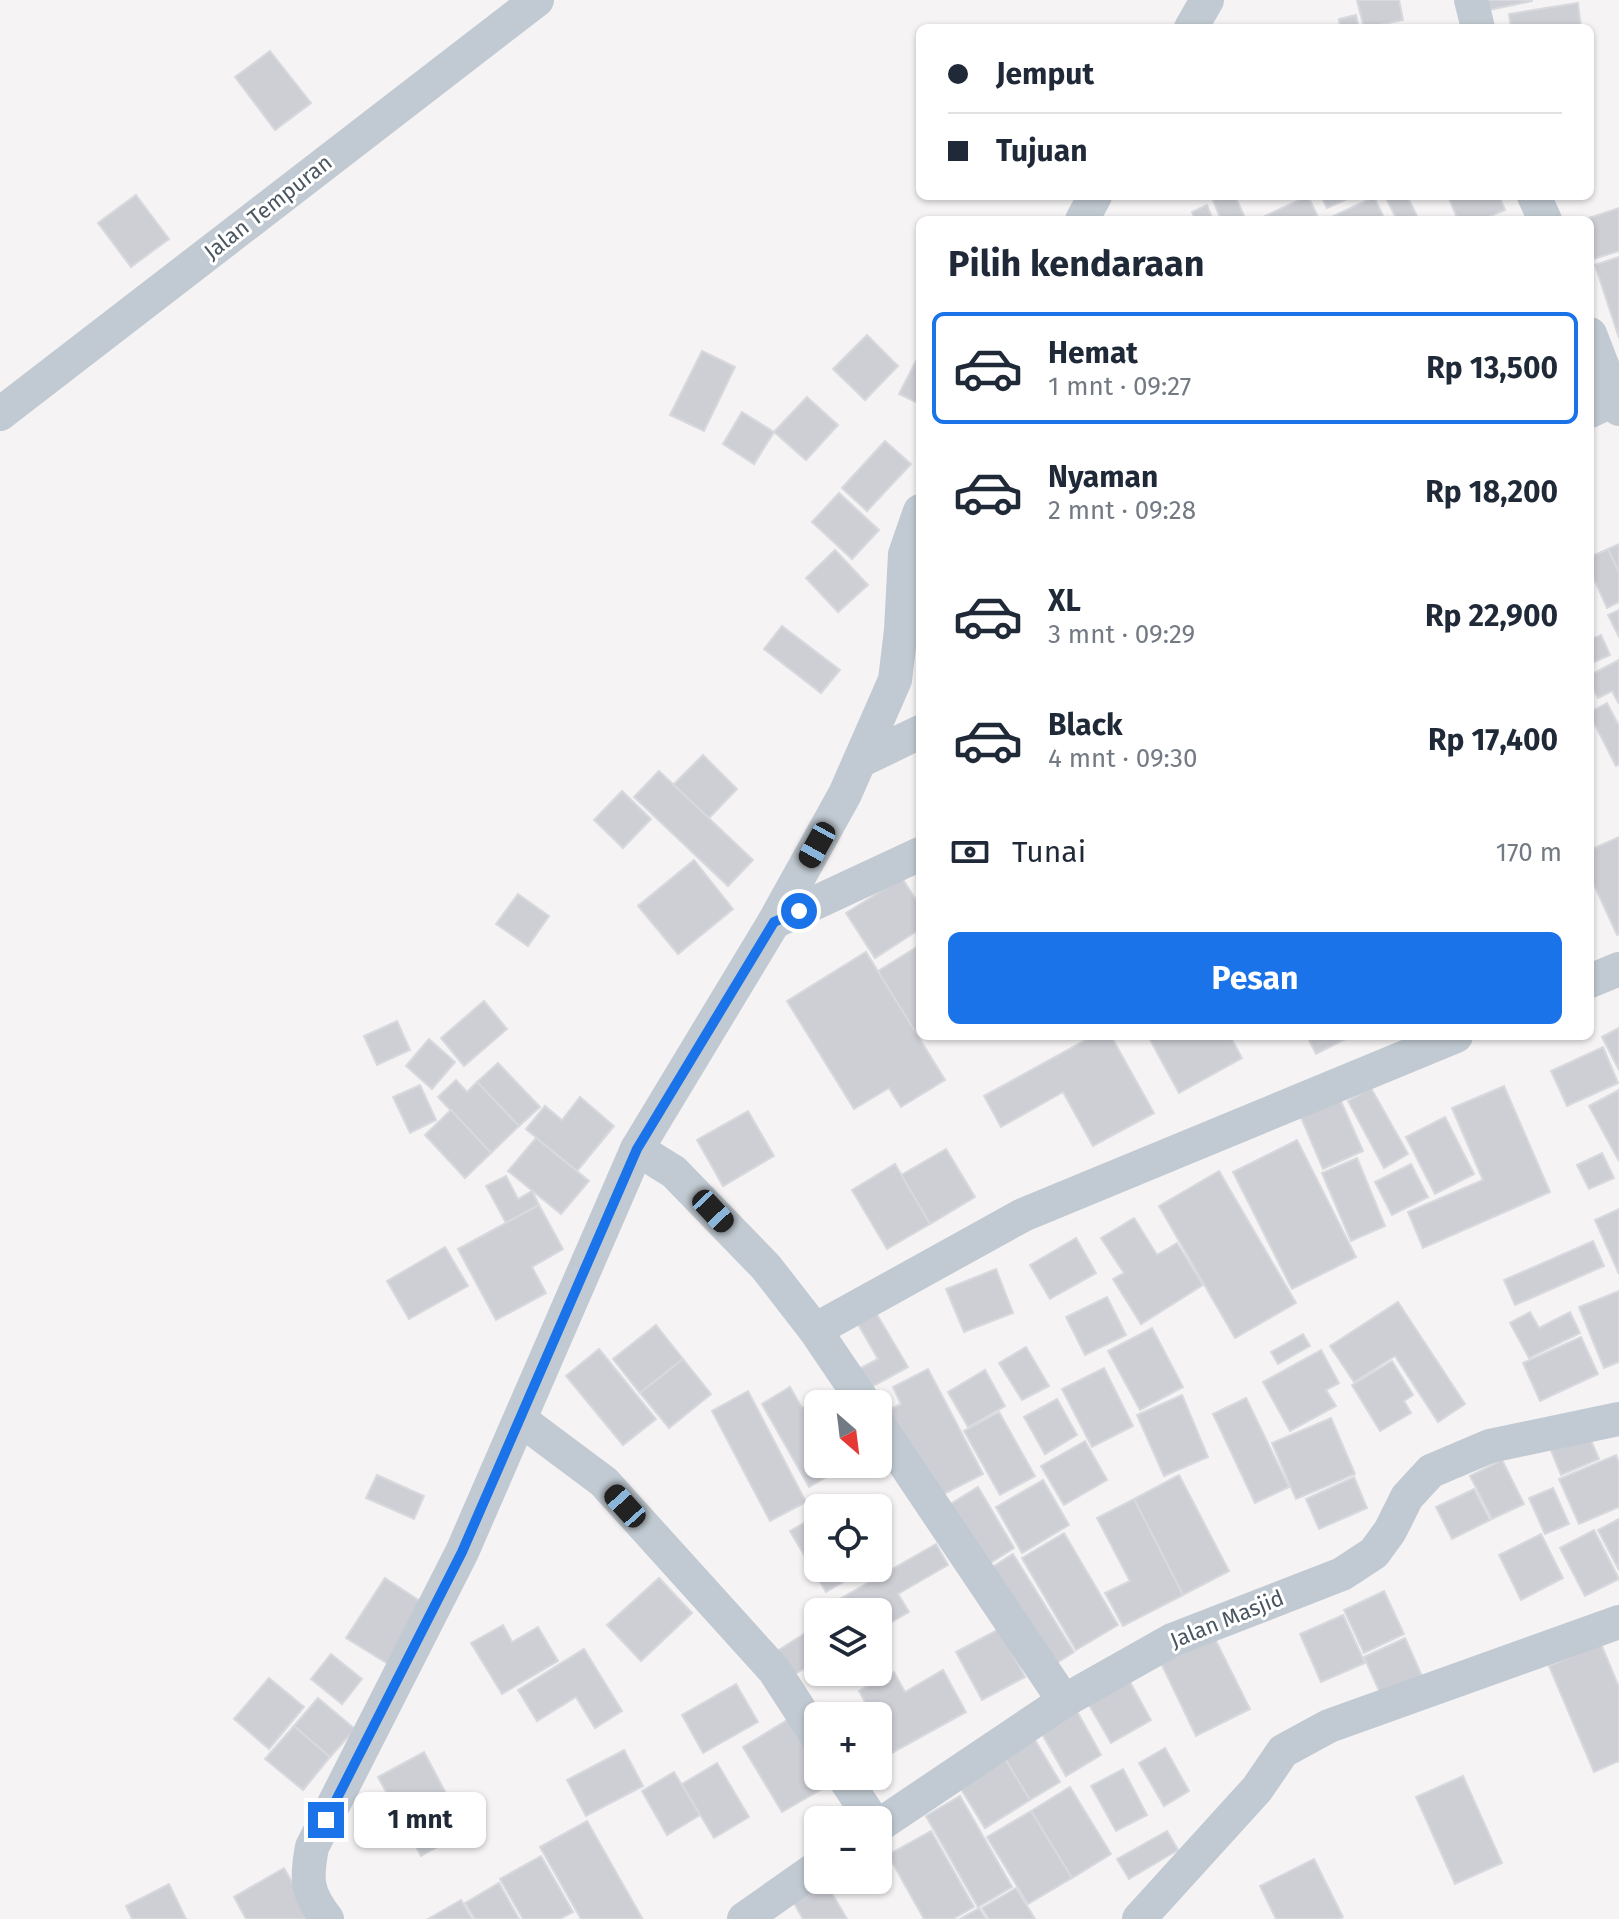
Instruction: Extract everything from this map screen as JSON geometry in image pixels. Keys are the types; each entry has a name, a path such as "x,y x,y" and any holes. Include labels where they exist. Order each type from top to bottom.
{"street":[{"name":"Jalan Tempuran","path":"0,414 537,0"},
{"path":"1193,24 1207,0"},
{"path":"1471,0 1477,24"},
{"path":"1594,350 1608,406"},
{"path":"327,1919 319,1909 306,1878 312,1847 462,1552 637,1149 774,922 845,794 895,680 905,554 916,522"},
{"path":"860,761 916,734"},
{"path":"774,922 916,856"},
{"path":"1594,979 1619,969"},
{"path":"815,1330 1023,1215 1446,1040"},
{"path":"637,1149 674,1172 766,1267 815,1330 856,1390"},
{"name":"Jalan Masjid","path":"892,1817 1064,1701 1172,1640 1342,1574 1374,1553 1390,1531 1407,1497 1431,1471 1490,1446 1619,1419"},
{"path":"521,1420 604,1482 774,1670 804,1716"},
{"path":"892,1445 1064,1701"},
{"path":"1139,1919 1257,1789 1283,1751 1329,1726 1619,1622"},
{"path":"744,1919 804,1877"}],"building":[{"path":"1357,0 1399,0 1403,20 1363,24"},
{"path":"1487,0 1532,0 1532,1 1489,10"},
{"path":"1578,3 1581,24 1510,24 1509,14"},
{"path":"1356,15 1358,24 1340,24 1339,19"},
{"path":"270,51 311,103 275,130 235,77"},
{"path":"136,195 169,239 131,267 98,223"},
{"path":"1213,200 1237,200 1244,216 1219,216"},
{"path":"1299,200 1310,200 1317,215 1315,216 1265,216"},
{"path":"1323,200 1345,200 1327,208"},
{"path":"1368,200 1375,200 1383,216 1334,216"},
{"path":"1387,200 1409,200 1417,216 1395,216"},
{"path":"1450,200 1501,200 1505,210 1491,216 1456,216"},
{"path":"1207,205 1211,216 1194,216 1192,212"},
{"path":"1619,208 1619,251 1594,259 1594,216"},
{"path":"1619,257 1619,338 1595,265"},
{"path":"867,335 898,366 865,400 833,369"},
{"path":"702,351 735,367 704,431 670,415"},
{"path":"916,361 916,402 899,394"},
{"path":"807,397 838,425 806,460 774,432"},
{"path":"742,412 774,432 754,464 723,444"},
{"path":"885,441 911,464 867,511 842,488"},
{"path":"839,493 879,530 852,559 812,522"},
{"path":"1619,544 1619,573 1608,549"},
{"path":"1608,549 1619,573 1619,602 1607,608 1594,579 1594,555"},
{"path":"835,550 868,585 838,612 806,578"},
{"path":"1619,610 1619,637 1608,615"},
{"path":"782,626 840,670 821,693 764,649"},
{"path":"1601,635 1610,655 1594,662 1594,638"},
{"path":"1619,660 1619,704 1612,691 1598,698 1594,690 1594,673"},
{"path":"1607,703 1619,726 1619,764 1616,766 1594,723 1594,710"},
{"path":"703,755 737,789 709,818 673,785"},
{"path":"659,771 753,860 728,886 634,797"},
{"path":"622,791 651,819 623,848 594,820"},
{"path":"1619,837 1617,935 1594,885 1594,848"},
{"path":"694,860 733,909 678,954 638,906"},
{"path":"902,878 916,900 916,932 875,958 846,913"},
{"path":"518,894 549,916 528,946 496,924"},
{"path":"916,947 916,1034 878,971"},
{"path":"866,952 916,1033 916,1040 920,1040 945,1080 901,1107 889,1088 854,1109 787,1001"},
{"path":"484,1001 507,1029 464,1066 441,1038"},
{"path":"397,1021 410,1050 377,1065 364,1036"},
{"path":"1619,1028 1619,1070 1602,1037"},
{"path":"429,1039 455,1062 432,1089 406,1066"},
{"path":"1086,1040 1113,1040 1154,1113 1093,1146 1063,1092 1001,1127 984,1096"},
{"path":"1150,1040 1232,1040 1242,1058 1179,1093"},
{"path":"1309,1040 1343,1040 1316,1054"},
{"path":"1603,1047 1618,1083 1567,1106 1551,1071"},
{"path":"498,1063 540,1107 519,1126 477,1082"},
{"path":"456,1080 467,1092 477,1082 519,1126 491,1153 438,1097"},
{"path":"420,1085 436,1120 410,1133 393,1097"},
{"path":"1504,1086 1550,1192 1423,1248 1408,1212 1483,1180 1452,1108"},
{"path":"1371,1088 1408,1154 1384,1168 1348,1101"},
{"path":"1619,1090 1619,1161 1589,1106"},
{"path":"580,1097 614,1126 577,1171 526,1129 545,1106 562,1120"},
{"path":"1339,1097 1363,1151 1323,1169 1300,1115"},
{"path":"451,1110 491,1153 465,1178 425,1135"},
{"path":"748,1111 774,1156 723,1186 697,1140"},
{"path":"1445,1117 1474,1174 1435,1194 1406,1137"},
{"path":"536,1138 589,1181 561,1214 508,1171"},
{"path":"1297,1140 1356,1257 1292,1289 1233,1172"},
{"path":"946,1149 975,1197 930,1224 901,1175"},
{"path":"1602,1153 1614,1178 1589,1189 1577,1165"},
{"path":"1357,1158 1385,1226 1351,1241 1322,1173"},
{"path":"895,1164 930,1224 887,1249 852,1190"},
{"path":"1411,1164 1428,1197 1392,1215 1375,1182"},
{"path":"1219,1171 1296,1303 1235,1338 1159,1206"},
{"path":"506,1176 518,1199 532,1191 539,1205 506,1223 486,1186"},
{"path":"539,1205 563,1249 532,1267 546,1293 496,1320 458,1249"},
{"path":"1619,1209 1619,1274 1595,1220"},
{"path":"1134,1218 1157,1255 1177,1243 1203,1285 1141,1324 1113,1279 1124,1273 1101,1238"},
{"path":"1076,1238 1096,1273 1050,1299 1030,1265"},
{"path":"1593,1241 1604,1266 1515,1305 1504,1280"},
{"path":"445,1247 468,1286 409,1319 387,1281"},
{"path":"996,1269 1013,1313 964,1332 946,1289"},
{"path":"1619,1291 1619,1362 1604,1368 1579,1307"},
{"path":"1107,1297 1126,1335 1085,1355 1066,1317"},
{"path":"1398,1302 1465,1404 1438,1422 1395,1356 1354,1382 1330,1346"},
{"path":"1530,1312 1539,1328 1570,1312 1580,1333 1529,1358 1510,1323"},
{"path":"876,1313 908,1367 868,1389 857,1370 878,1359 858,1324"},
{"path":"656,1325 683,1359 640,1393 613,1359"},
{"path":"1152,1328 1183,1387 1140,1410 1108,1351"},
{"path":"1303,1334 1310,1346 1278,1364 1271,1352"},
{"path":"1581,1337 1598,1374 1540,1401 1523,1363"},
{"path":"1026,1347 1049,1386 1022,1400 999,1363"},
{"path":"599,1349 656,1419 623,1445 566,1376"},
{"path":"1321,1350 1339,1383 1326,1390 1336,1406 1290,1431 1263,1382"},
{"path":"683,1359 711,1394 669,1428 640,1393"},
{"path":"1392,1361 1413,1395 1404,1401 1411,1413 1380,1431 1352,1385"},
{"path":"1104,1368 1133,1426 1092,1447 1062,1389"},
{"path":"928,1369 983,1474 932,1500 892,1421 892,1408 901,1404 893,1387"},
{"path":"985,1370 1005,1406 968,1427 948,1392"},
{"path":"790,1387 804,1407 804,1478 825,1478 809,1487 762,1404"},
{"path":"748,1391 804,1503 770,1521 712,1411"},
{"path":"1182,1395 1208,1457 1164,1476 1137,1415"},
{"path":"1246,1398 1289,1487 1255,1503 1213,1414"},
{"path":"1057,1399 1077,1435 1045,1454 1024,1417"},
{"path":"999,1412 1035,1476 1000,1495 964,1431"},
{"path":"1331,1418 1355,1474 1296,1499 1272,1443"},
{"path":"1585,1427 1599,1459 1561,1475 1548,1443"},
{"path":"1085,1441 1107,1480 1064,1505 1041,1466"},
{"path":"1616,1455 1619,1463 1619,1507 1579,1524 1559,1479"},
{"path":"1502,1460 1524,1504 1492,1519 1470,1476"},
{"path":"377,1475 424,1496 414,1519 366,1498"},
{"path":"1179,1475 1229,1571 1183,1595 1134,1499"},
{"path":"1354,1477 1367,1508 1319,1529 1306,1499"},
{"path":"1043,1480 1069,1525 1022,1553 996,1507"},
{"path":"978,1487 1014,1548 981,1569 944,1508"},
{"path":"1553,1488 1569,1524 1545,1534 1529,1498"},
{"path":"1474,1489 1490,1520 1452,1539 1436,1507"},
{"path":"1134,1499 1183,1595 1123,1626 1105,1593 1130,1581 1097,1518"},
{"path":"1619,1519 1619,1570 1598,1530"},
{"path":"804,1523 804,1555 790,1531"},
{"path":"1594,1530 1619,1579 1585,1596 1560,1548"},
{"path":"1064,1533 1118,1625 1076,1650 1022,1558"},
{"path":"1541,1534 1563,1578 1521,1600 1499,1555"},
{"path":"936,1544 948,1565 898,1594 909,1612 892,1622 892,1598 842,1598 870,1582 892,1582 892,1569"},
{"path":"1013,1554 1074,1652 1047,1669 986,1571"},
{"path":"385,1578 426,1605 388,1664 346,1638"},
{"path":"659,1578 692,1613 641,1661 607,1625"},
{"path":"820,1582 843,1582 826,1592"},
{"path":"1384,1591 1404,1634 1364,1653 1344,1610"},
{"path":"1343,1615 1365,1663 1321,1682 1300,1634"},
{"path":"503,1625 512,1642 538,1627 558,1661 502,1694 471,1643"},
{"path":"999,1629 1025,1677 982,1700 956,1652"},
{"path":"804,1634 804,1669 790,1677 774,1653"},
{"path":"1214,1637 1250,1709 1196,1736 1161,1663"},
{"path":"1405,1638 1422,1676 1381,1695 1364,1657"},
{"path":"1601,1644 1619,1687 1619,1761 1594,1772 1549,1666"},
{"path":"584,1649 622,1711 595,1728 576,1697 537,1721 518,1690"},
{"path":"331,1654 362,1679 342,1704 311,1679"},
{"path":"943,1670 966,1712 892,1753 892,1702 865,1702 859,1691 868,1686 892,1686 894,1672 905,1692"},
{"path":"1126,1675 1151,1720 1111,1743 1085,1698"},
{"path":"269,1678 304,1707 269,1749 234,1719"},
{"path":"736,1684 758,1722 703,1753 682,1715"},
{"path":"318,1698 355,1729 330,1757 294,1726"},
{"path":"1073,1704 1101,1755 1066,1776 1037,1725"},
{"path":"789,1719 804,1744 804,1790 820,1790 782,1812 743,1747"},
{"path":"294,1726 330,1757 303,1790 265,1759"},
{"path":"1029,1730 1060,1782 1030,1800 999,1749"},
{"path":"1165,1748 1189,1791 1164,1806 1139,1763"},
{"path":"999,1749 1030,1800 985,1828 953,1776"},
{"path":"624,1750 643,1786 586,1816 567,1780"},
{"path":"424,1752 466,1831 421,1856 378,1777"},
{"path":"717,1763 749,1817 714,1838 682,1784"},
{"path":"1123,1769 1147,1815 1116,1831 1091,1786"},
{"path":"674,1772 700,1815 667,1835 642,1791"},
{"path":"1463,1776 1502,1863 1455,1884 1416,1797"},
{"path":"1070,1787 1111,1854 1072,1878 1031,1811"},
{"path":"960,1796 1012,1887 978,1907 926,1816"},
{"path":"1031,1811 1072,1878 1028,1904 987,1837"},
{"path":"587,1821 642,1918 581,1919 540,1847"},
{"path":"931,1831 974,1907 953,1919 924,1919 892,1862 892,1853"},
{"path":"1167,1831 1178,1850 1129,1879 1117,1859"},
{"path":"541,1856 573,1912 560,1919 523,1919 500,1879"},
{"path":"1314,1859 1343,1917 1276,1919 1260,1886"},
{"path":"284,1868 313,1919 246,1919 234,1897"},
{"path":"499,1883 519,1919 475,1919 465,1903"},
{"path":"169,1884 186,1919 132,1919 126,1906"},
{"path":"1016,1888 1035,1919 989,1919 982,1908"},
{"path":"804,1891 804,1894 832,1894 847,1919 803,1919 791,1898"},
{"path":"461,1900 472,1919 428,1919"},
{"path":"979,1908 986,1919 960,1919"}],"route":[{"path":"326,1820 462,1552 637,1149 774,922 799,911"}]}
